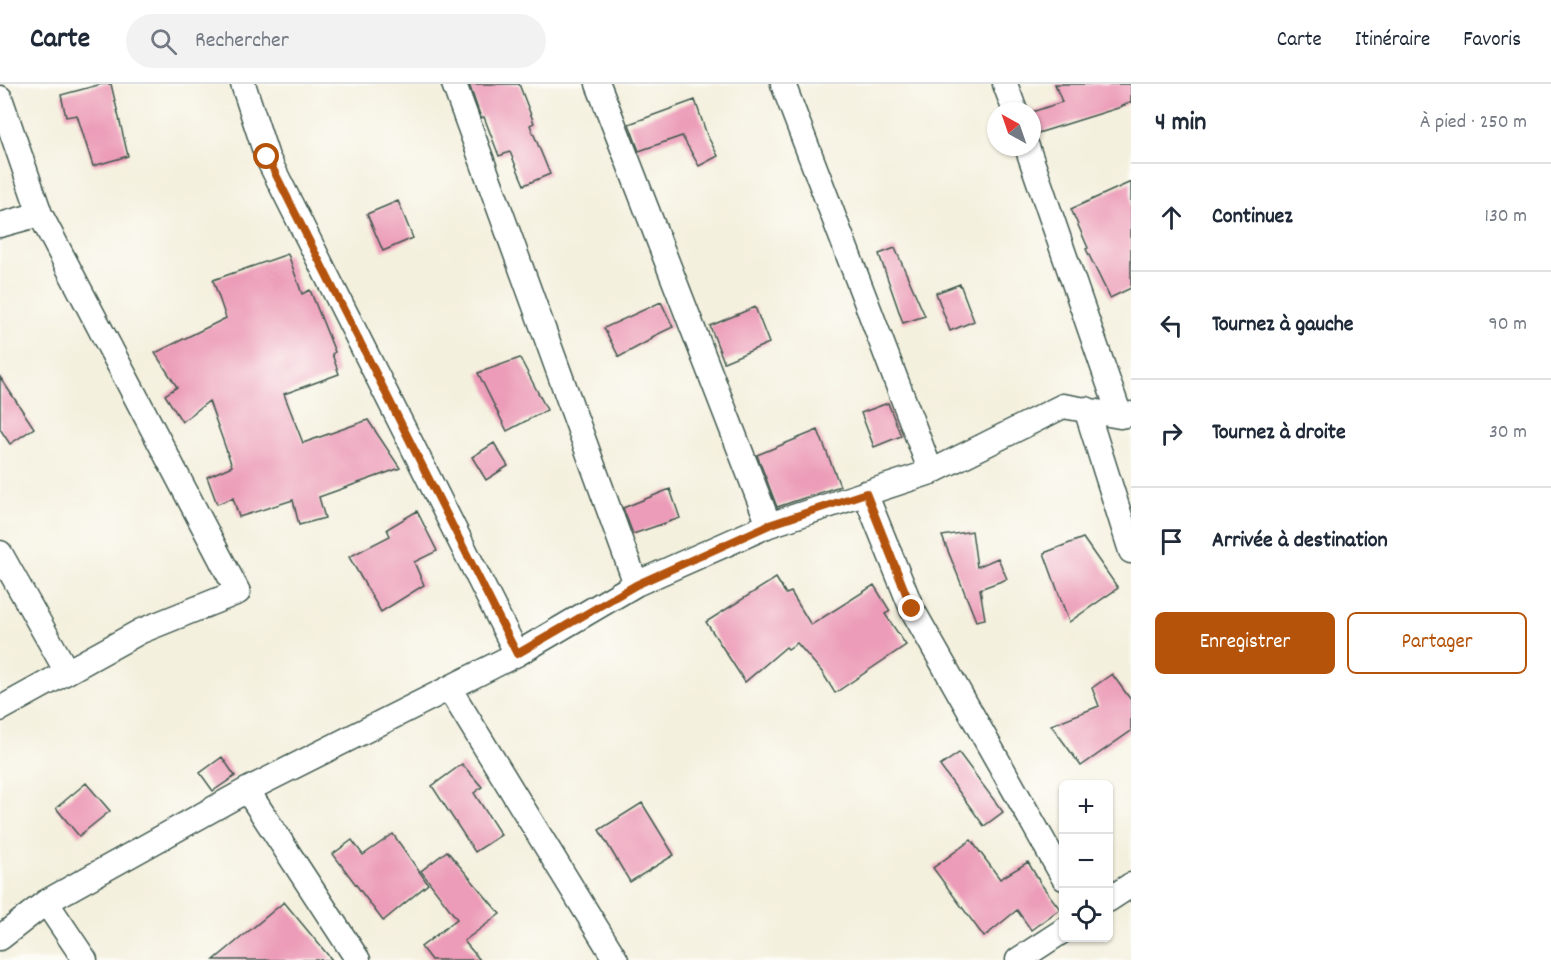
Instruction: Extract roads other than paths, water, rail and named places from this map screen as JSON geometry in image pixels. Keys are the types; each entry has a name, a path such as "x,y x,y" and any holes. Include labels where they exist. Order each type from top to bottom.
{"street":[{"path":"243,84 267,157 517,654"},
{"path":"454,84 636,585"},
{"path":"598,84 769,525"},
{"path":"783,84 931,472"},
{"path":"1005,84 1012,102"},
{"path":"0,98 40,214 238,592 141,631 0,709"},
{"path":"0,938 46,902 247,790 517,654 636,585 769,525 931,472 1064,406 1126,415 1030,156"},
{"path":"0,225 40,214"},
{"path":"1086,409 1131,551"},
{"path":"866,493 912,609 1059,869"},
{"path":"0,553 67,672"},
{"path":"449,688 616,960"},
{"path":"247,790 358,960"},
{"path":"1113,897 1131,885"},
{"path":"46,902 85,960"},
{"path":"1018,960 1059,933"}]}
